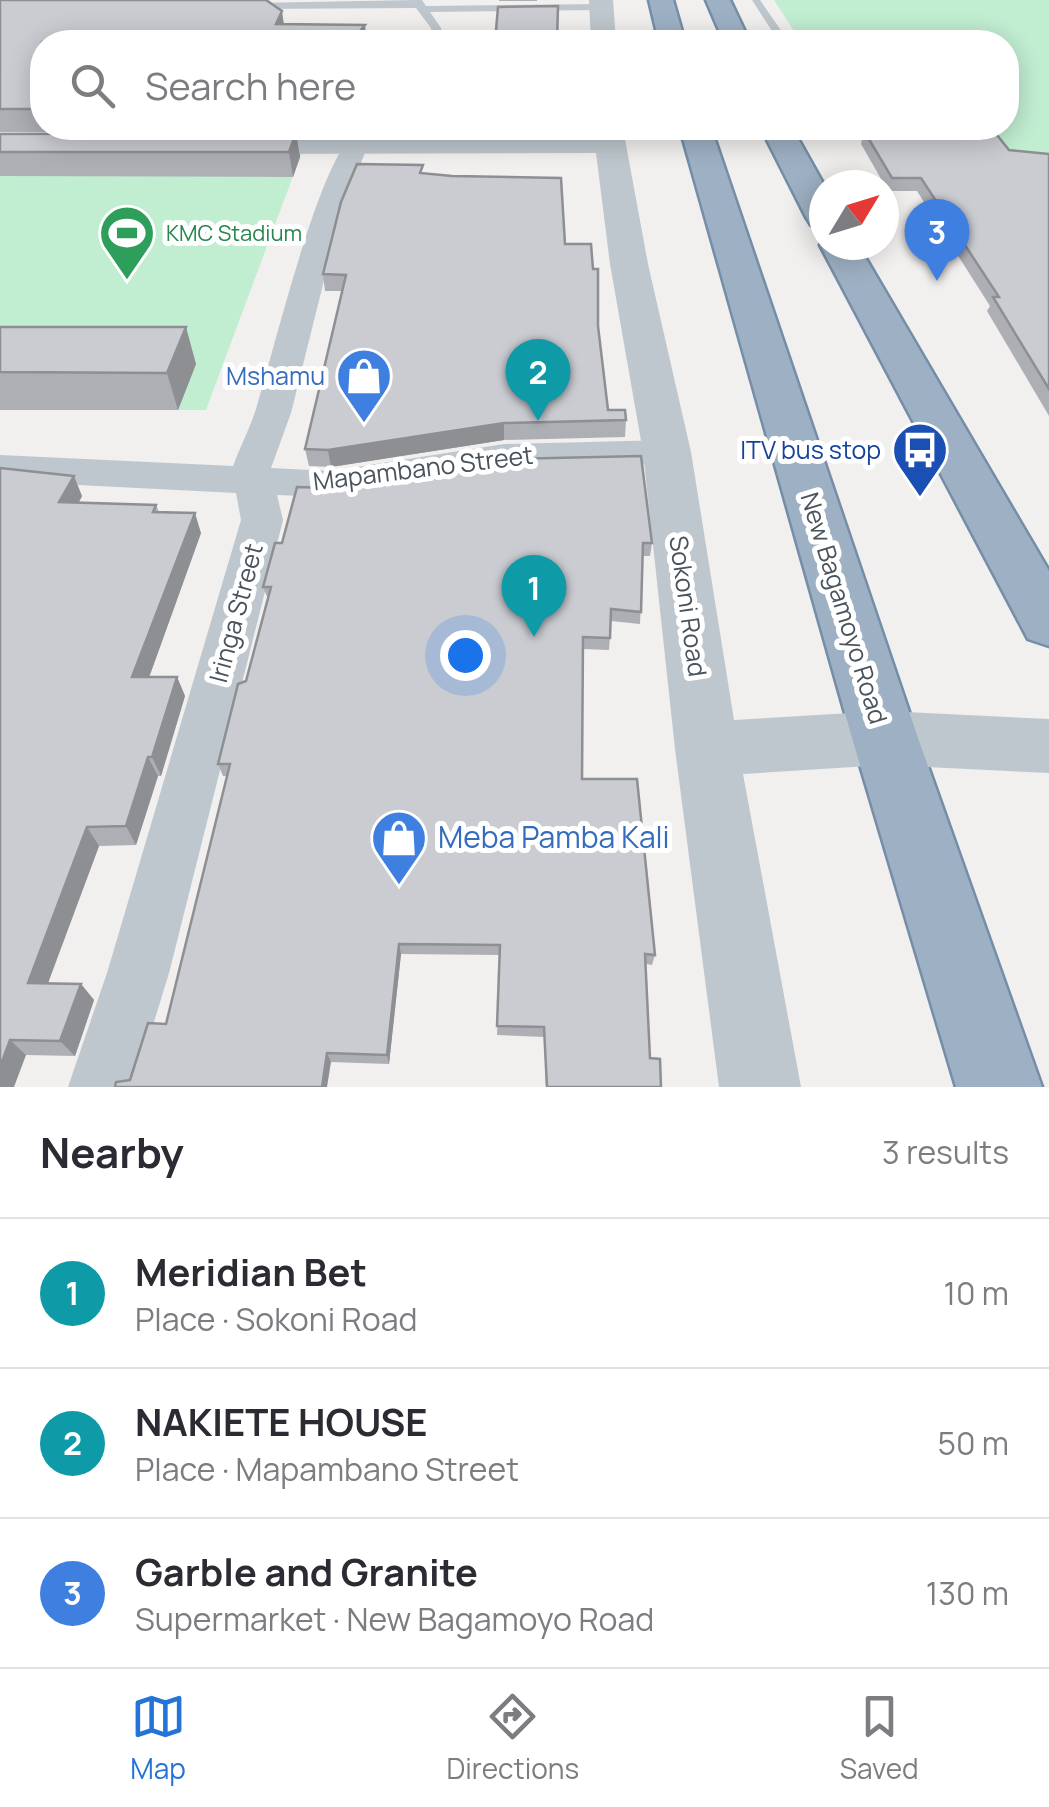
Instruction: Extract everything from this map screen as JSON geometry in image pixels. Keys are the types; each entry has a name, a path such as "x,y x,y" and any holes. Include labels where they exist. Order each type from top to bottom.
{"highway":[{"path":"660,0 669,30"},
{"path":"718,0 732,30"},
{"name":"New Bagamoyo Road","path":"699,140 885,738 999,1087"},
{"path":"782,140 809,189"},
{"path":"848,260 1049,624"}],"street":[{"path":"602,4 603,30"},
{"path":"197,145 496,140"},
{"name":"Sokoni Road","path":"609,140 667,452 707,748 760,1087"},
{"path":"248,478 273,413 326,216 355,145"},
{"name":"Mapambano Street","path":"0,468 331,484 504,456 667,452"},
{"name":"Iringa Street","path":"101,1087 138,973 262,520 258,497 248,478"},
{"path":"707,748 885,738 1049,746"}],"lane":[{"path":"756,0 776,30"},
{"path":"241,6 602,4"},
{"path":"419,5 436,30"}],"green space":[{"path":"774,0 1049,0 1049,165 1018,164 991,140 1019,140 1019,30 793,30"},
{"name":"KMC Stadium","path":"0,151 302,152 206,410 0,410"}],"building":[{"path":"0,0 266,0 282,11 276,24 365,25 361,30 30,30 30,109 0,109"},
{"path":"558,6 557,30 496,30 498,7"},
{"path":"0,134 30,134 30,140 293,140 289,152 0,152"},
{"path":"869,140 1001,140 1009,150 1049,154 1049,389 993,297 999,297 921,178 899,178 899,170 887,170"},
{"path":"357,164 423,165 420,173 452,176 561,178 565,244 591,244 593,269 598,269 598,326 608,410 625,410 626,420 504,423 328,450 305,449 346,275 323,274 341,202"},
{"path":"0,327 186,327 167,373 0,372"},
{"path":"641,456 652,543 643,543 641,612 611,609 610,638 583,637 582,779 637,779 655,955 645,954 650,1058 660,1059 661,1087 547,1087 544,1027 497,1026 500,945 399,944 387,1055 327,1053 322,1087 115,1087 116,1082 130,1080 148,1023 166,1024 230,764 218,764 238,684 246,681 271,587 263,587 275,543 282,543 297,487 329,488 504,459"},
{"path":"0,468 74,476 59,502 156,505 153,512 195,513 132,677 177,677 152,757 148,757 126,826 87,827 28,983 81,984 60,1041 10,1040 0,1067"}],"place":[{"name":"Garble and Granite","path":"937,281"},
{"name":"KMC Stadium","path":"127,282"},
{"name":"NAKIETE HOUSE","path":"538,421"},
{"name":"Mshamu","path":"364,425"},
{"name":"ITV bus stop","path":"920,499"},
{"name":"Meridian Bet","path":"534,637"},
{"name":"Meba Pamba Kali","path":"399,887"}]}
